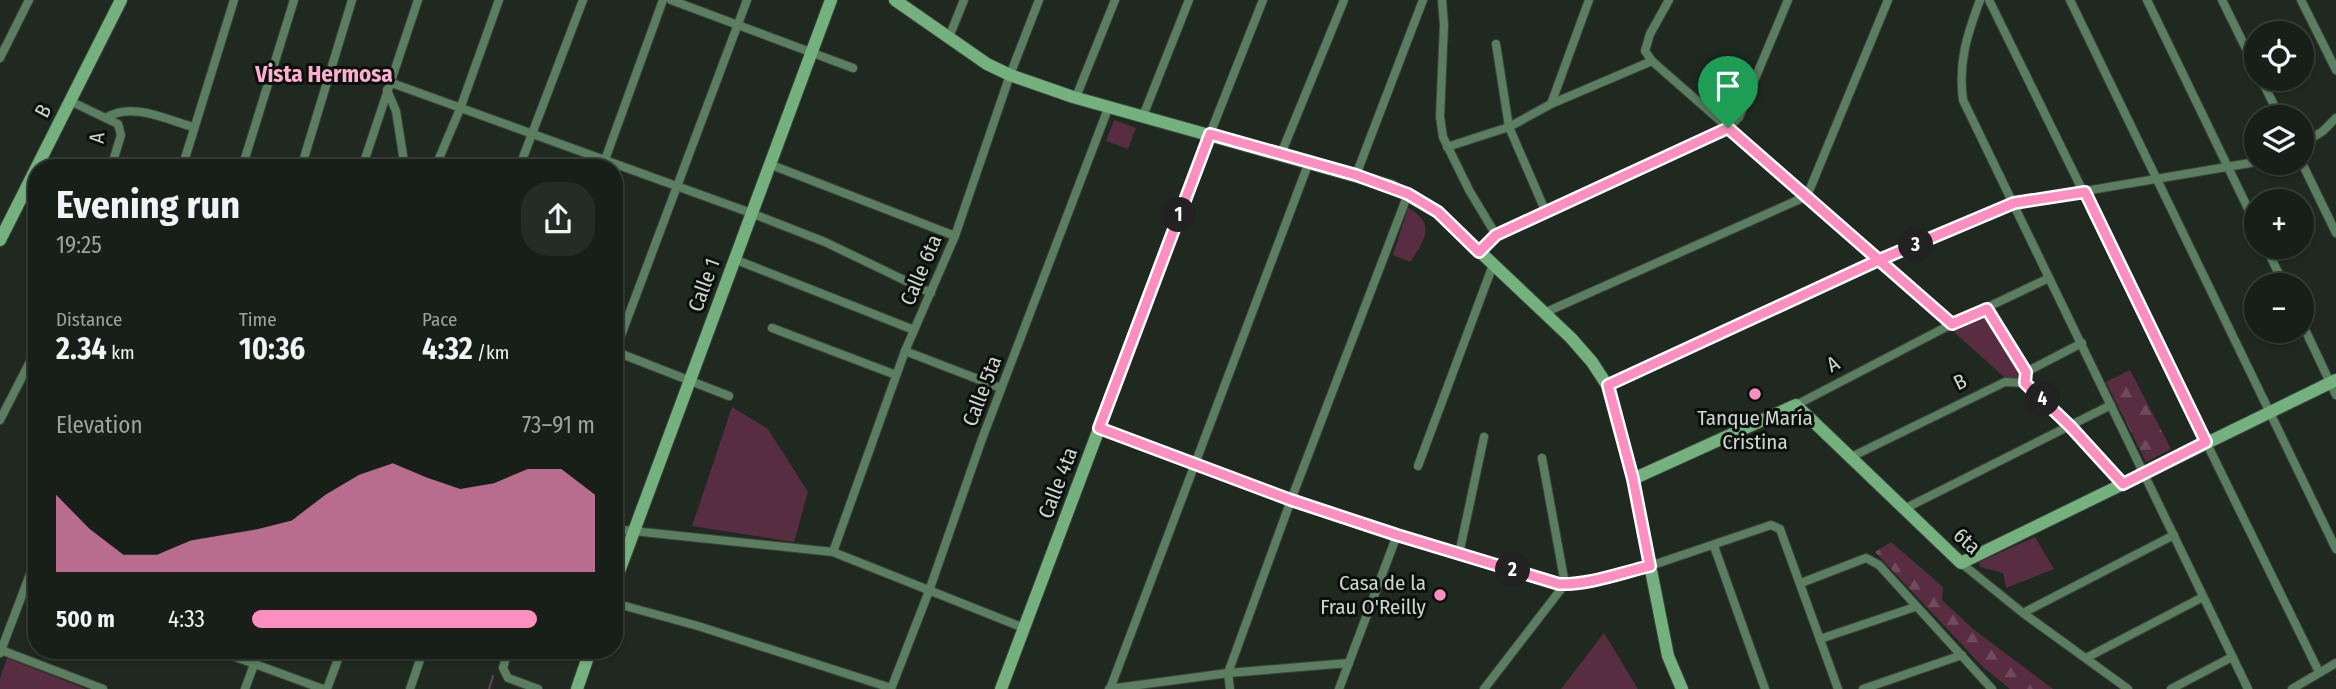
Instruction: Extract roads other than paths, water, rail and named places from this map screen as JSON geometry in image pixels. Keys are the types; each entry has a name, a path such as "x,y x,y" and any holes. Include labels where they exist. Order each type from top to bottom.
{"street":[{"path":"0,58 29,0"},
{"name":"B","path":"41,159 121,0"},
{"path":"184,159 234,0"},
{"path":"245,159 295,0"},
{"path":"304,159 352,0"},
{"path":"365,159 418,0"},
{"path":"439,159 460,109 499,0"},
{"path":"522,159 583,0"},
{"path":"606,159 663,0"},
{"path":"671,0 853,68"},
{"path":"623,332 747,0"},
{"name":"Calle 1","path":"623,561 831,0"},
{"path":"895,0 987,64 1010,75 1076,97 1356,175 1408,194 1438,212 1544,313 1592,362 1608,385 1633,479 1668,656 1682,689"},
{"path":"949,37 964,0"},
{"name":"Calle 6ta","path":"833,552 905,351 955,236 1010,75 1040,0"},
{"path":"1076,97 1115,0"},
{"path":"1143,116 1189,0"},
{"path":"1210,134 1263,0"},
{"path":"1282,154 1344,0"},
{"path":"1356,175 1423,0"},
{"path":"1432,0 1443,3 1440,117 1447,147 1496,235"},
{"path":"1551,104 1589,0"},
{"path":"1669,0 1650,34 1645,51 1651,61 1952,324"},
{"path":"1479,252 1496,235 1545,210 1728,128 1739,117 1788,0"},
{"path":"1544,313 1807,196 1888,0"},
{"path":"1980,0 1966,39 1960,77 1963,100 2248,689"},
{"path":"1989,0 2319,672"},
{"path":"2070,0 2336,549"},
{"path":"2147,0 2244,200"},
{"path":"2222,0 2244,45"},
{"path":"2301,0 2336,70"},
{"path":"1496,44 1509,127 1545,210"},
{"path":"1447,147 1509,127 1551,104 1651,61"},
{"path":"388,86 460,109 591,159"},
{"path":"388,86 396,111 404,159"},
{"path":"70,102 106,118 123,110 149,114 193,127"},
{"name":"Calle 5ta","path":"891,688 929,592 1001,388 1109,106"},
{"name":"A","path":"106,118 118,124 121,131 113,159"},
{"path":"2314,137 2336,118"},
{"name":"Calle 4ta","path":"1001,689 1210,134"},
{"path":"1308,162 1107,689 1228,673 1349,663"},
{"path":"769,164 955,236"},
{"path":"1608,385 1879,260 2014,203 2244,165"},
{"path":"623,170 678,186 825,242 931,293"},
{"path":"2308,175 2336,233"},
{"name":"B","path":"0,240 28,185"},
{"path":"1230,689 1228,673 1408,194"},
{"path":"734,259 914,330"},
{"path":"1418,466 1493,265"},
{"name":"A","path":"1633,479 1796,405 1952,324 2049,278"},
{"path":"1987,309 2026,372 2025,383 2070,426 2123,484"},
{"path":"772,328 896,375"},
{"path":"1961,562 2206,442 2334,386 2312,343"},
{"path":"2026,372 2081,344"},
{"path":"905,351 1001,388"},
{"path":"623,356 729,396"},
{"path":"0,420 28,366"},
{"name":"B","path":"1849,458 2005,382 2025,383"},
{"name":"6ta","path":"1796,405 1961,562 2023,613 2128,689"},
{"path":"1904,509 2111,405"},
{"path":"1099,428 1291,500 1397,535 1565,584 1590,581 1650,566 1771,525 1780,529 1838,689"},
{"path":"1459,554 1484,437"},
{"path":"1484,689 1565,584 1542,458"},
{"path":"623,529 833,552 1024,628"},
{"path":"1339,689 1397,535"},
{"path":"2023,613 2174,535"},
{"path":"1714,546 1765,689"},
{"path":"1801,583 1866,558 1879,565 1992,689"},
{"path":"28,592 1,651 103,689"},
{"path":"2085,658 2203,597"},
{"path":"623,605 698,626 891,688"},
{"path":"1821,639 1915,607"},
{"path":"1863,689 1962,655"},
{"path":"2171,689 2232,657"},
{"path":"241,659 325,689 338,659"},
{"path":"245,689 256,659"},
{"path":"410,689 421,659"},
{"path":"507,659 504,673 512,681 538,689"},
{"path":"577,689 587,659"},
{"path":"2292,689 2336,663"}],"waterway":[{"path":"489,689 493,676"}],"place":[{"name":"Tanque María Cristina","path":"1755,394"},
{"name":"Casa de la Frau O'Reilly","path":"1440,595"}],"district":[{"name":"Vista Hermosa","path":"324,74"}]}
